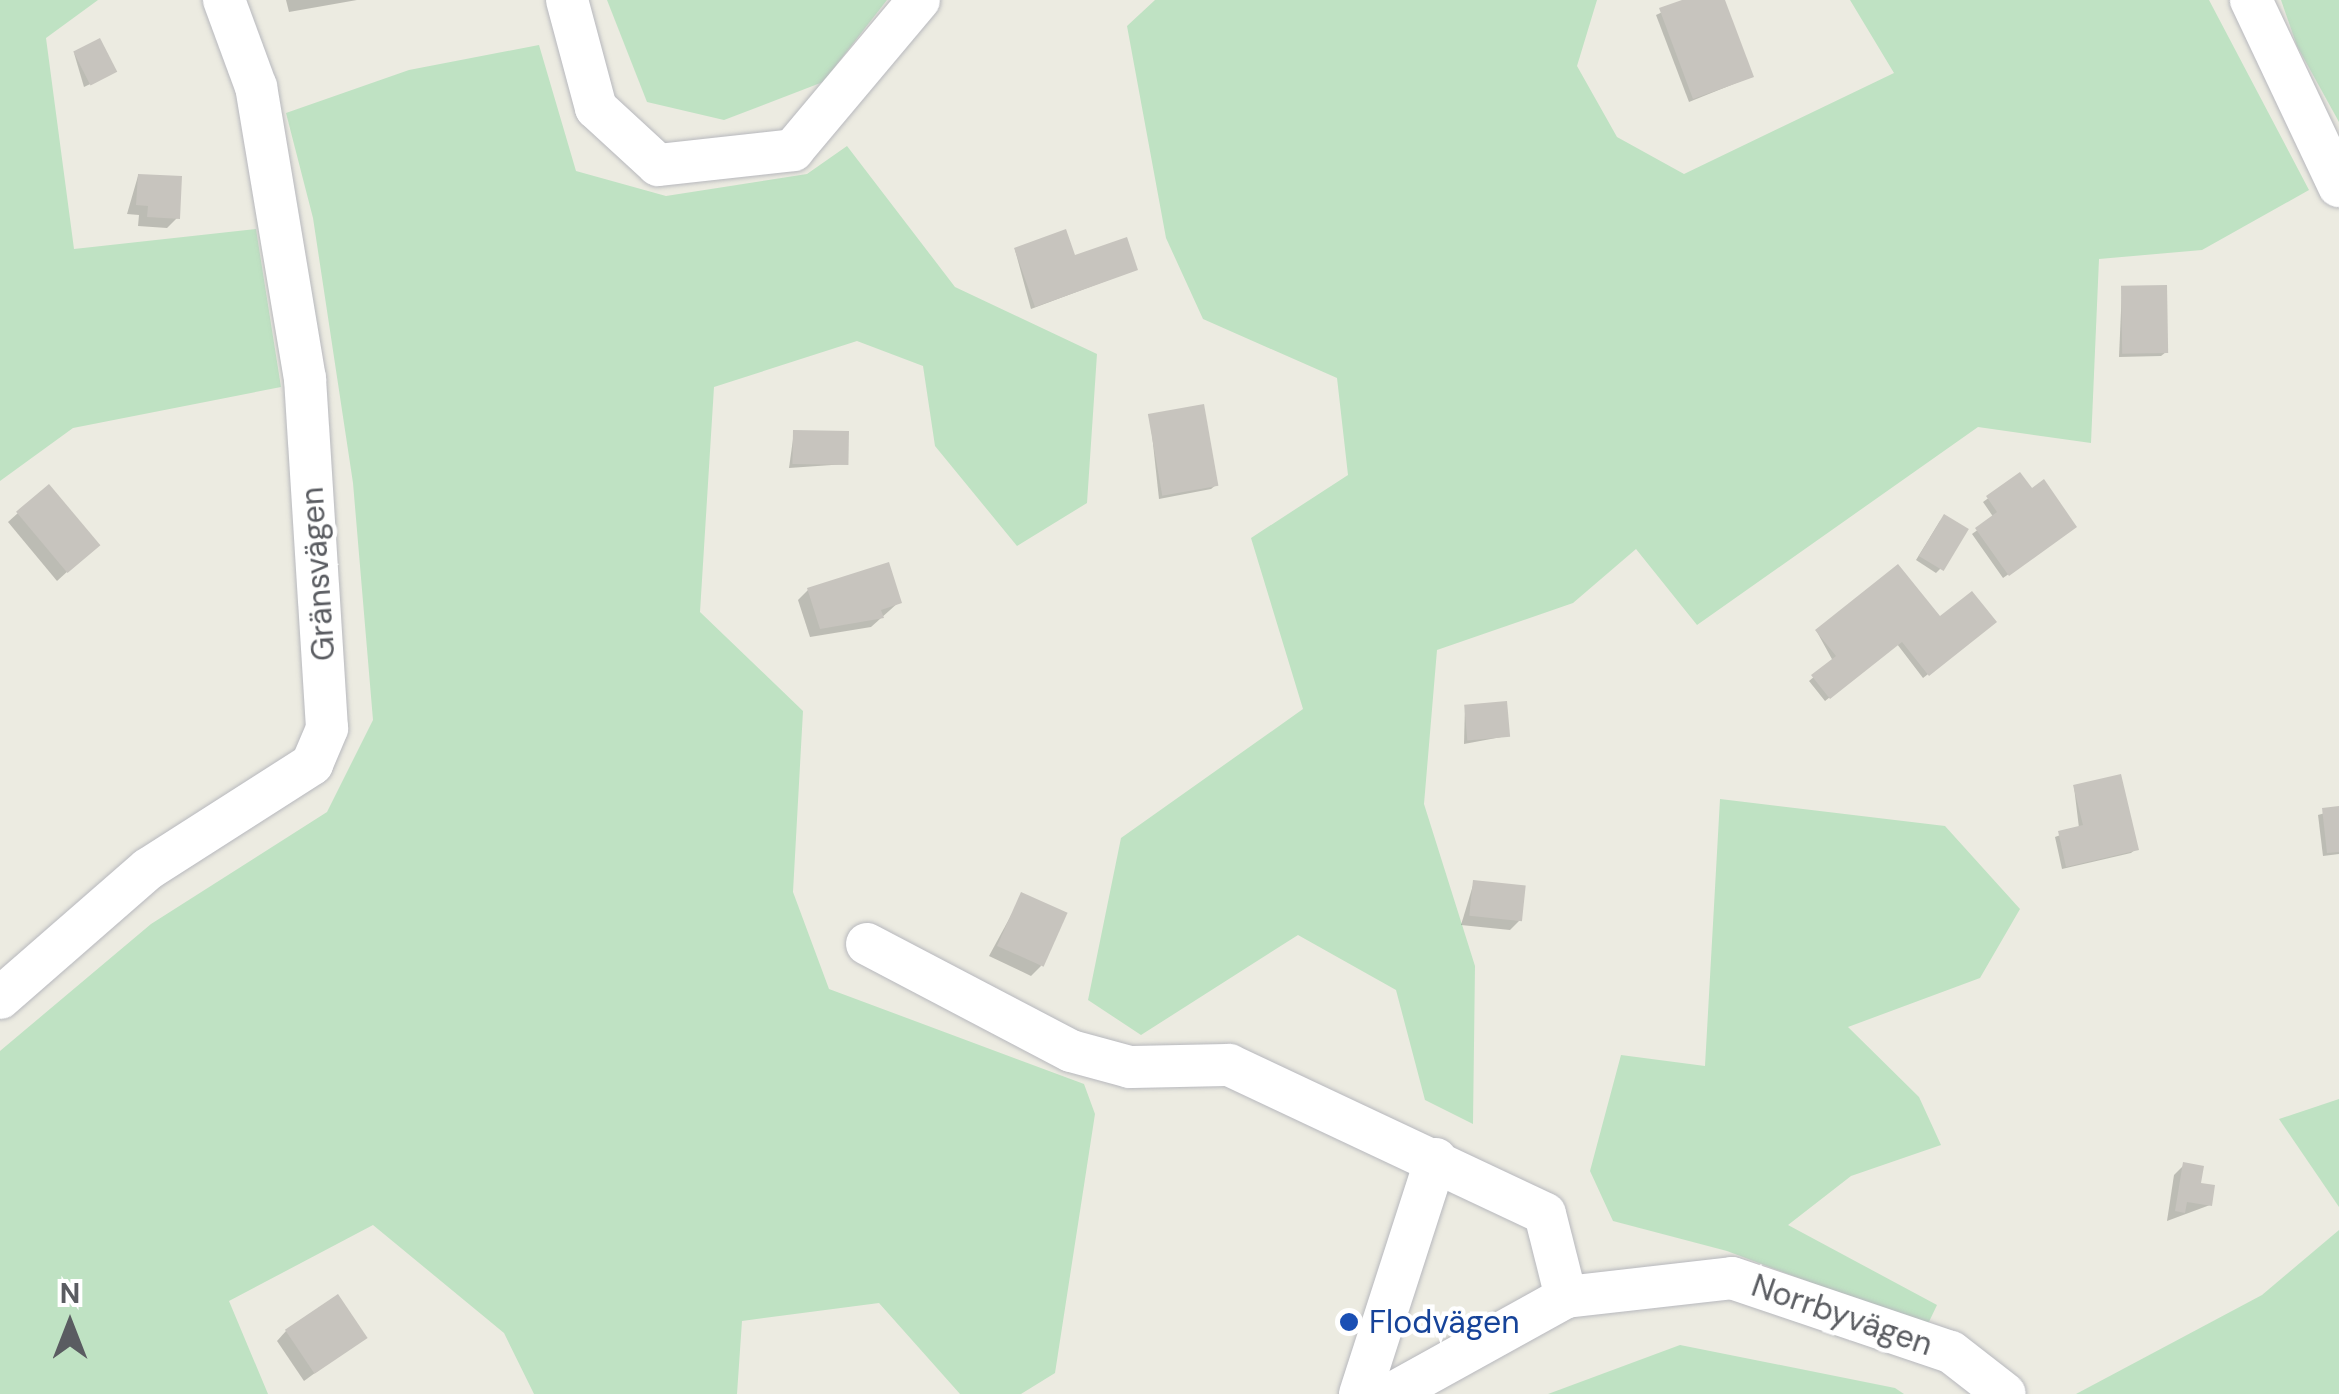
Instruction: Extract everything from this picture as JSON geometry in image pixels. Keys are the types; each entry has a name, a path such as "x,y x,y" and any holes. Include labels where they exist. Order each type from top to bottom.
{"street":[{"name":"Gränsvägen","path":"0,998 148,869 312,764 328,728 306,379 256,87 224,0"},
{"path":"567,0 596,108 658,165 793,150 919,0"},
{"path":"2251,0 2339,186"},
{"path":"867,944 1071,1051 1130,1067 1229,1065 1436,1159 1545,1214 1566,1297"},
{"path":"1360,1394 1436,1159"},
{"name":"Norrbyvägen","path":"1391,1394 1566,1297 1732,1278 1952,1352 2005,1394"}],"green space":[{"path":"0,0 98,0 46,38 74,249 256,229 281,387 73,428 0,481"},
{"path":"607,0 887,0 823,82 724,120 647,102"},
{"path":"1155,0 1597,0 1577,66 1617,137 1684,174 1894,73 1850,0 2209,0 2309,190 2202,250 2099,259 2091,443 1978,427 1697,625 1636,549 1573,603 1437,650 1424,804 1475,966 1473,1124 1425,1100 1396,990 1298,935 1141,1035 1088,1000 1121,838 1303,709 1251,538 1348,475 1337,378 1203,319 1166,238 1127,26"},
{"path":"2281,0 2339,0 2339,122 2297,46"},
{"path":"539,45 576,171 666,196 807,174 847,146 955,287 1097,354 1087,503 1017,546 935,446 923,366 857,341 714,387 700,612 803,711 793,892 829,989 1084,1084 1095,1114 1055,1373 1021,1394 960,1394 879,1303 742,1321 737,1394 534,1394 504,1333 373,1225 229,1301 268,1394 0,1394 0,1051 151,924 327,812 373,720 353,483 313,218 286,113 409,70"},
{"path":"1720,799 1945,826 2020,909 1980,978 1848,1027 1919,1097 1941,1145 1851,1176 1788,1225 1937,1305 1927,1326 1727,1251 1613,1221 1590,1171 1621,1055 1705,1066"},
{"path":"2339,1099 2339,1207 2279,1119"},
{"path":"2339,1230 2339,1394 2076,1394 2262,1295"},
{"path":"1680,1345 1895,1388 1904,1394 1548,1394"}],"building":[{"path":"1682,0 1725,0 1754,77 1693,99 1659,8"},
{"path":"100,38 117,72 91,85 73,52"},
{"path":"138,174 182,176 180,219 147,217 148,206 136,205"},
{"path":"1066,229 1075,255 1127,237 1138,270 1035,307 1014,248"},
{"path":"2167,285 2168,353 2122,354 2121,286"},
{"path":"1204,404 1218,486 1162,496 1148,414"},
{"path":"793,430 849,431 848,465 792,464"},
{"path":"2020,472 2032,488 2044,479 2077,527 2009,576 1975,528 1997,512 1986,496"},
{"path":"49,484 100,545 67,573 16,512"},
{"path":"1944,514 1969,529 1944,571 1919,556"},
{"path":"889,562 902,603 881,610 884,618 820,629 807,588"},
{"path":"1898,564 1940,616 1972,591 1997,622 1929,676 1902,642 1830,699 1811,675 1836,656 1815,630"},
{"path":"1507,701 1510,737 1467,741 1464,705"},
{"path":"2121,774 2139,850 2066,867 2058,831 2083,825 2073,785"},
{"path":"2339,806 2339,852 2327,853 2322,808"},
{"path":"1473,880 1526,886 1522,921 1469,916"},
{"path":"1021,892 1068,913 1044,967 997,946"},
{"path":"2183,1162 2204,1166 2201,1183 2215,1185 2212,1206 2187,1202 2185,1213 2175,1211"},
{"path":"338,1294 368,1338 315,1374 285,1330"}],"place":[{"name":"Flodvägen","path":"1349,1322"}]}
